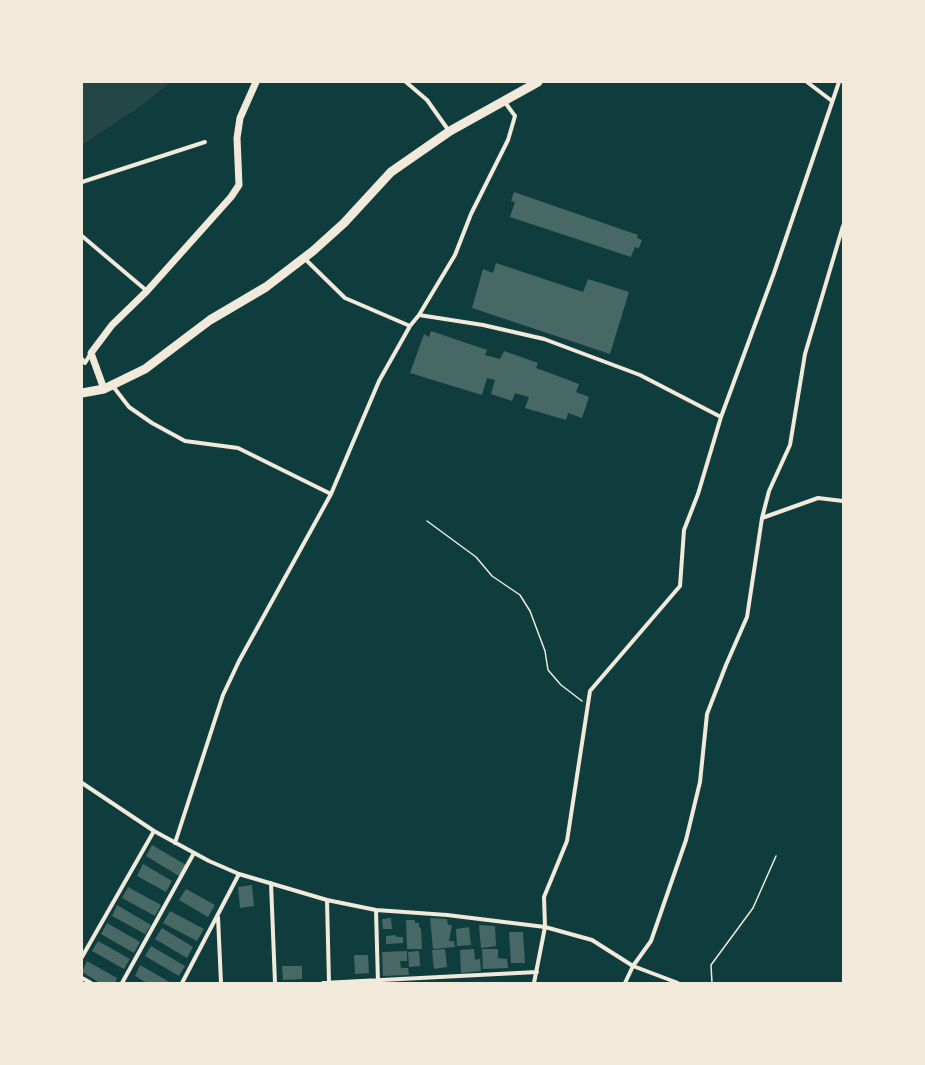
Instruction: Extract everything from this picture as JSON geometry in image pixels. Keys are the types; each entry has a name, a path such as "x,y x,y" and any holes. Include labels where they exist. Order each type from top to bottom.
{"highway":[{"path":"82,393 108,387 145,369 210,320 266,287 304,258 344,222 391,172 450,131 538,82"}],"street":[{"path":"83,363 112,325 147,291 231,197 239,185 237,138 240,118 256,82"},
{"path":"406,82 427,100 450,131"},
{"path":"808,82 832,101"},
{"path":"534,983 545,927 544,897 567,841 590,691 680,586 684,530 698,494 721,418 774,273 839,82"},
{"path":"175,843 223,696 238,661 331,494 379,381 410,326 420,315 455,255 471,214 508,140 515,116 504,100"},
{"path":"82,182 205,142"},
{"path":"625,983 633,966 651,941 686,840 700,782 707,714 747,617 762,518 769,491 790,445 805,354 843,226"},
{"path":"82,236 147,291"},
{"path":"304,258 345,298 410,326"},
{"path":"420,315 483,325 544,339 640,374 721,418"},
{"path":"91,353 108,387 129,407 152,423 185,441 238,448 331,494"},
{"path":"762,518 818,498 843,501"},
{"path":"82,783 154,831 194,853 240,874 326,900 376,910 447,915 545,927 592,940 633,966 678,983"},
{"path":"82,957 154,831"},
{"path":"122,983 194,853"},
{"path":"182,983 240,874"},
{"path":"271,883 275,983"},
{"path":"326,900 329,983"},
{"path":"376,910 378,982"},
{"path":"218,917 221,983"},
{"path":"323,983 378,982 537,972"},
{"path":"82,978 91,983"}],"path":[{"path":"427,521 476,557 492,576 520,595 530,611 545,651 548,670 561,685 588,706"},
{"path":"712,983 711,965 753,908 776,856"}],"shaded area":[{"path":"82,82 171,82 138,108 82,145"}],"building":[{"path":"514,192 638,235 637,238 642,240 639,248 635,247 631,257 510,217 515,202 511,201"},
{"path":"496,263 583,292 588,279 629,292 610,354 472,308 483,269 493,273"},
{"path":"431,331 487,350 485,355 500,359 504,351 538,363 536,368 579,384 576,392 589,397 582,418 568,413 566,420 525,408 529,397 515,393 512,401 491,394 495,380 487,378 482,395 410,373 424,334 429,337"},
{"path":"152,845 186,865 179,876 146,856"},
{"path":"143,864 172,881 166,892 137,876"},
{"path":"252,885 254,906 240,908 238,887"},
{"path":"128,887 161,905 155,916 122,898"},
{"path":"186,889 215,905 208,917 179,900"},
{"path":"117,905 151,925 145,934 112,916"},
{"path":"170,911 204,929 197,941 163,923"},
{"path":"391,918 392,929 383,929 382,919"},
{"path":"430,918 447,919 448,925 452,925 449,941 454,941 455,947 433,949"},
{"path":"406,920 415,920 415,923 419,923 419,927 421,928 422,949 407,949"},
{"path":"107,923 140,942 134,953 101,934"},
{"path":"479,925 495,926 496,946 481,948"},
{"path":"469,927 471,945 457,946 456,929"},
{"path":"162,928 193,947 187,958 155,939"},
{"path":"509,932 523,932 525,963 511,963"},
{"path":"396,935 396,937 403,937 403,943 386,944 386,936"},
{"path":"98,941 130,959 124,969 92,951"},
{"path":"151,946 185,966 179,976 145,956"},
{"path":"445,949 447,967 434,969 432,950"},
{"path":"474,949 475,960 480,959 481,971 461,973 460,950"},
{"path":"482,949 498,949 498,958 507,959 508,968 483,969"},
{"path":"407,951 407,961 400,961 401,968 408,968 409,975 383,976 382,952"},
{"path":"419,951 420,966 409,967 408,952"},
{"path":"354,955 368,955 369,973 355,974"},
{"path":"87,961 117,978 115,983 100,983 82,972"},
{"path":"140,965 171,983 147,983 135,976"},
{"path":"282,966 302,966 302,979 283,980"}]}
